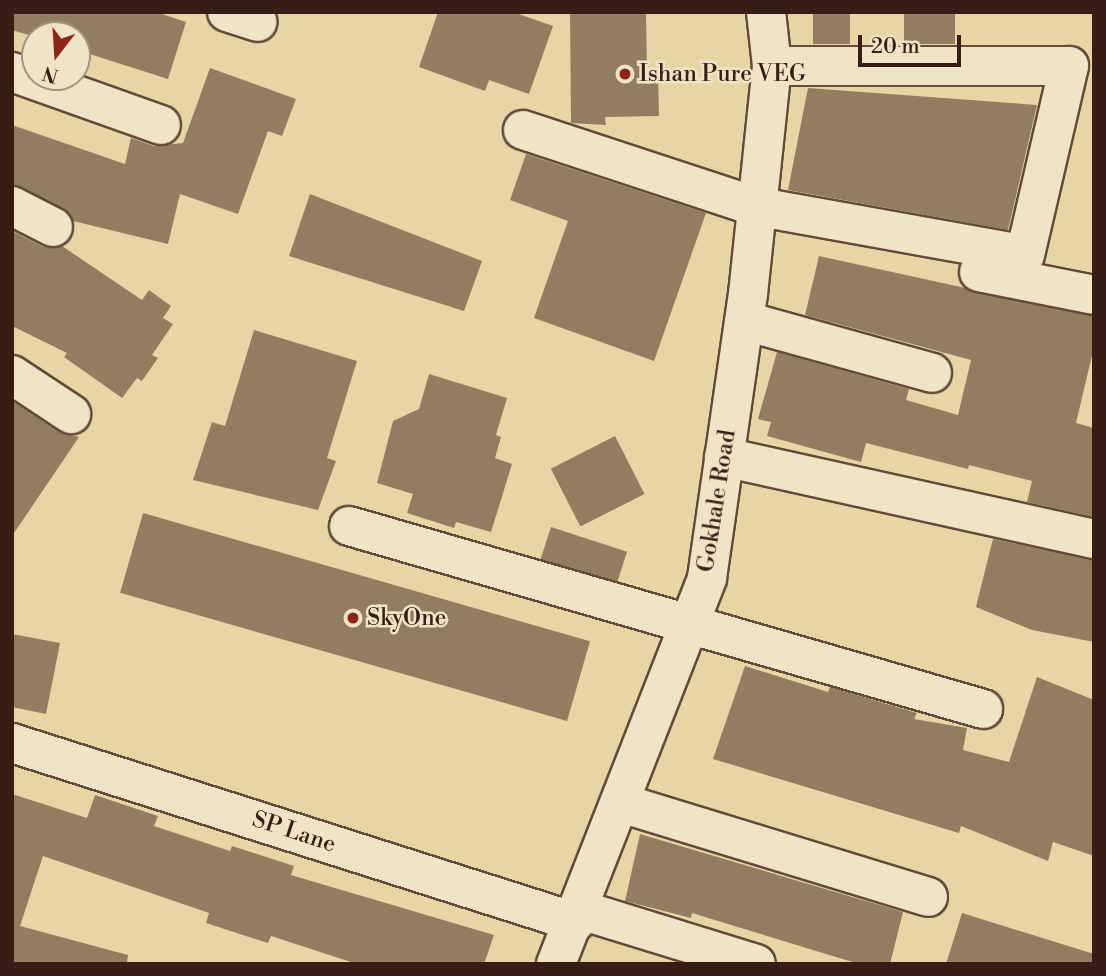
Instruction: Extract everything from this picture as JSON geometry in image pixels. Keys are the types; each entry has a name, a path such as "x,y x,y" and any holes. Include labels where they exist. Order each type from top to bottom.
{"street":[{"name":"Gokhale Road","path":"556,964 578,916 706,578 745,321 754,216 772,66 766,12"},
{"path":"754,216 1025,255 1069,66 772,66"},
{"path":"81,91 165,114 91,78"},
{"path":"523,130 754,216 1094,295"},
{"path":"12,206 52,227"},
{"path":"745,321 932,373"},
{"path":"12,375 71,414"},
{"path":"724,457 1094,539"},
{"path":"349,526 983,709"},
{"name":"SP Lane","path":"12,743 578,916 756,964"},
{"path":"621,803 928,897"}],"building":[{"path":"12,12 156,12 186,22 168,79 91,54 91,21 21,21 21,33 12,30"},
{"path":"438,12 513,12 553,26 529,94 489,80 485,91 419,67"},
{"path":"570,12 646,12 647,75 658,75 659,116 605,117 606,125 571,123"},
{"path":"813,12 850,12 850,44 813,44"},
{"path":"904,12 955,12 955,44 904,44"},
{"path":"210,68 296,99 282,136 268,131 238,214 180,194 168,244 73,221 63,208 12,184 12,125 125,164 131,138 154,146 183,143"},
{"path":"808,88 1037,105 1008,230 788,190"},
{"path":"526,154 706,213 654,361 534,318 568,221 510,200"},
{"path":"310,194 482,261 464,311 289,256"},
{"path":"12,231 44,247 62,246 142,300 149,290 171,306 163,318 173,324 152,355 158,358 142,381 137,378 122,398 64,357 67,353 12,326"},
{"path":"819,256 1094,316 1094,347 1076,423 1094,428 1094,517 1027,502 1032,481 969,465 968,469 866,443 861,462 767,436 771,422 758,419 777,352 909,389 906,400 958,415 971,360 805,315"},
{"path":"254,330 357,361 327,458 336,461 318,510 193,480 212,422 225,426"},
{"path":"429,374 507,398 496,435 501,437 495,458 512,464 491,532 456,522 454,528 407,513 413,494 377,483 393,421 419,409"},
{"path":"12,401 59,432 79,437 12,536"},
{"path":"615,436 645,494 580,527 551,469"},
{"name":"SkyOne","path":"143,513 590,641 567,721 120,593"},
{"path":"551,527 627,552 617,584 540,559"},
{"path":"993,539 1094,560 1094,642 1032,630 976,607"},
{"path":"12,634 60,643 46,714 12,707"},
{"path":"745,666 828,692 830,687 917,713 914,719 967,728 963,750 1009,762 1037,677 1094,700 1094,856 1053,842 1048,861 961,826 959,833 713,759"},
{"path":"12,794 87,818 95,795 158,816 154,826 230,851 232,846 294,866 291,875 494,935 484,964 357,964 271,936 268,943 206,923 209,913 43,856 20,926 128,955 127,964 12,964"},
{"path":"640,834 903,912 890,964 859,964 692,913 691,918 625,901"},
{"path":"962,913 1094,954 1094,964 946,964"}],"place":[{"name":"Ishan Pure VEG","path":"625,74"},
{"name":"SkyOne","path":"353,618"}]}
